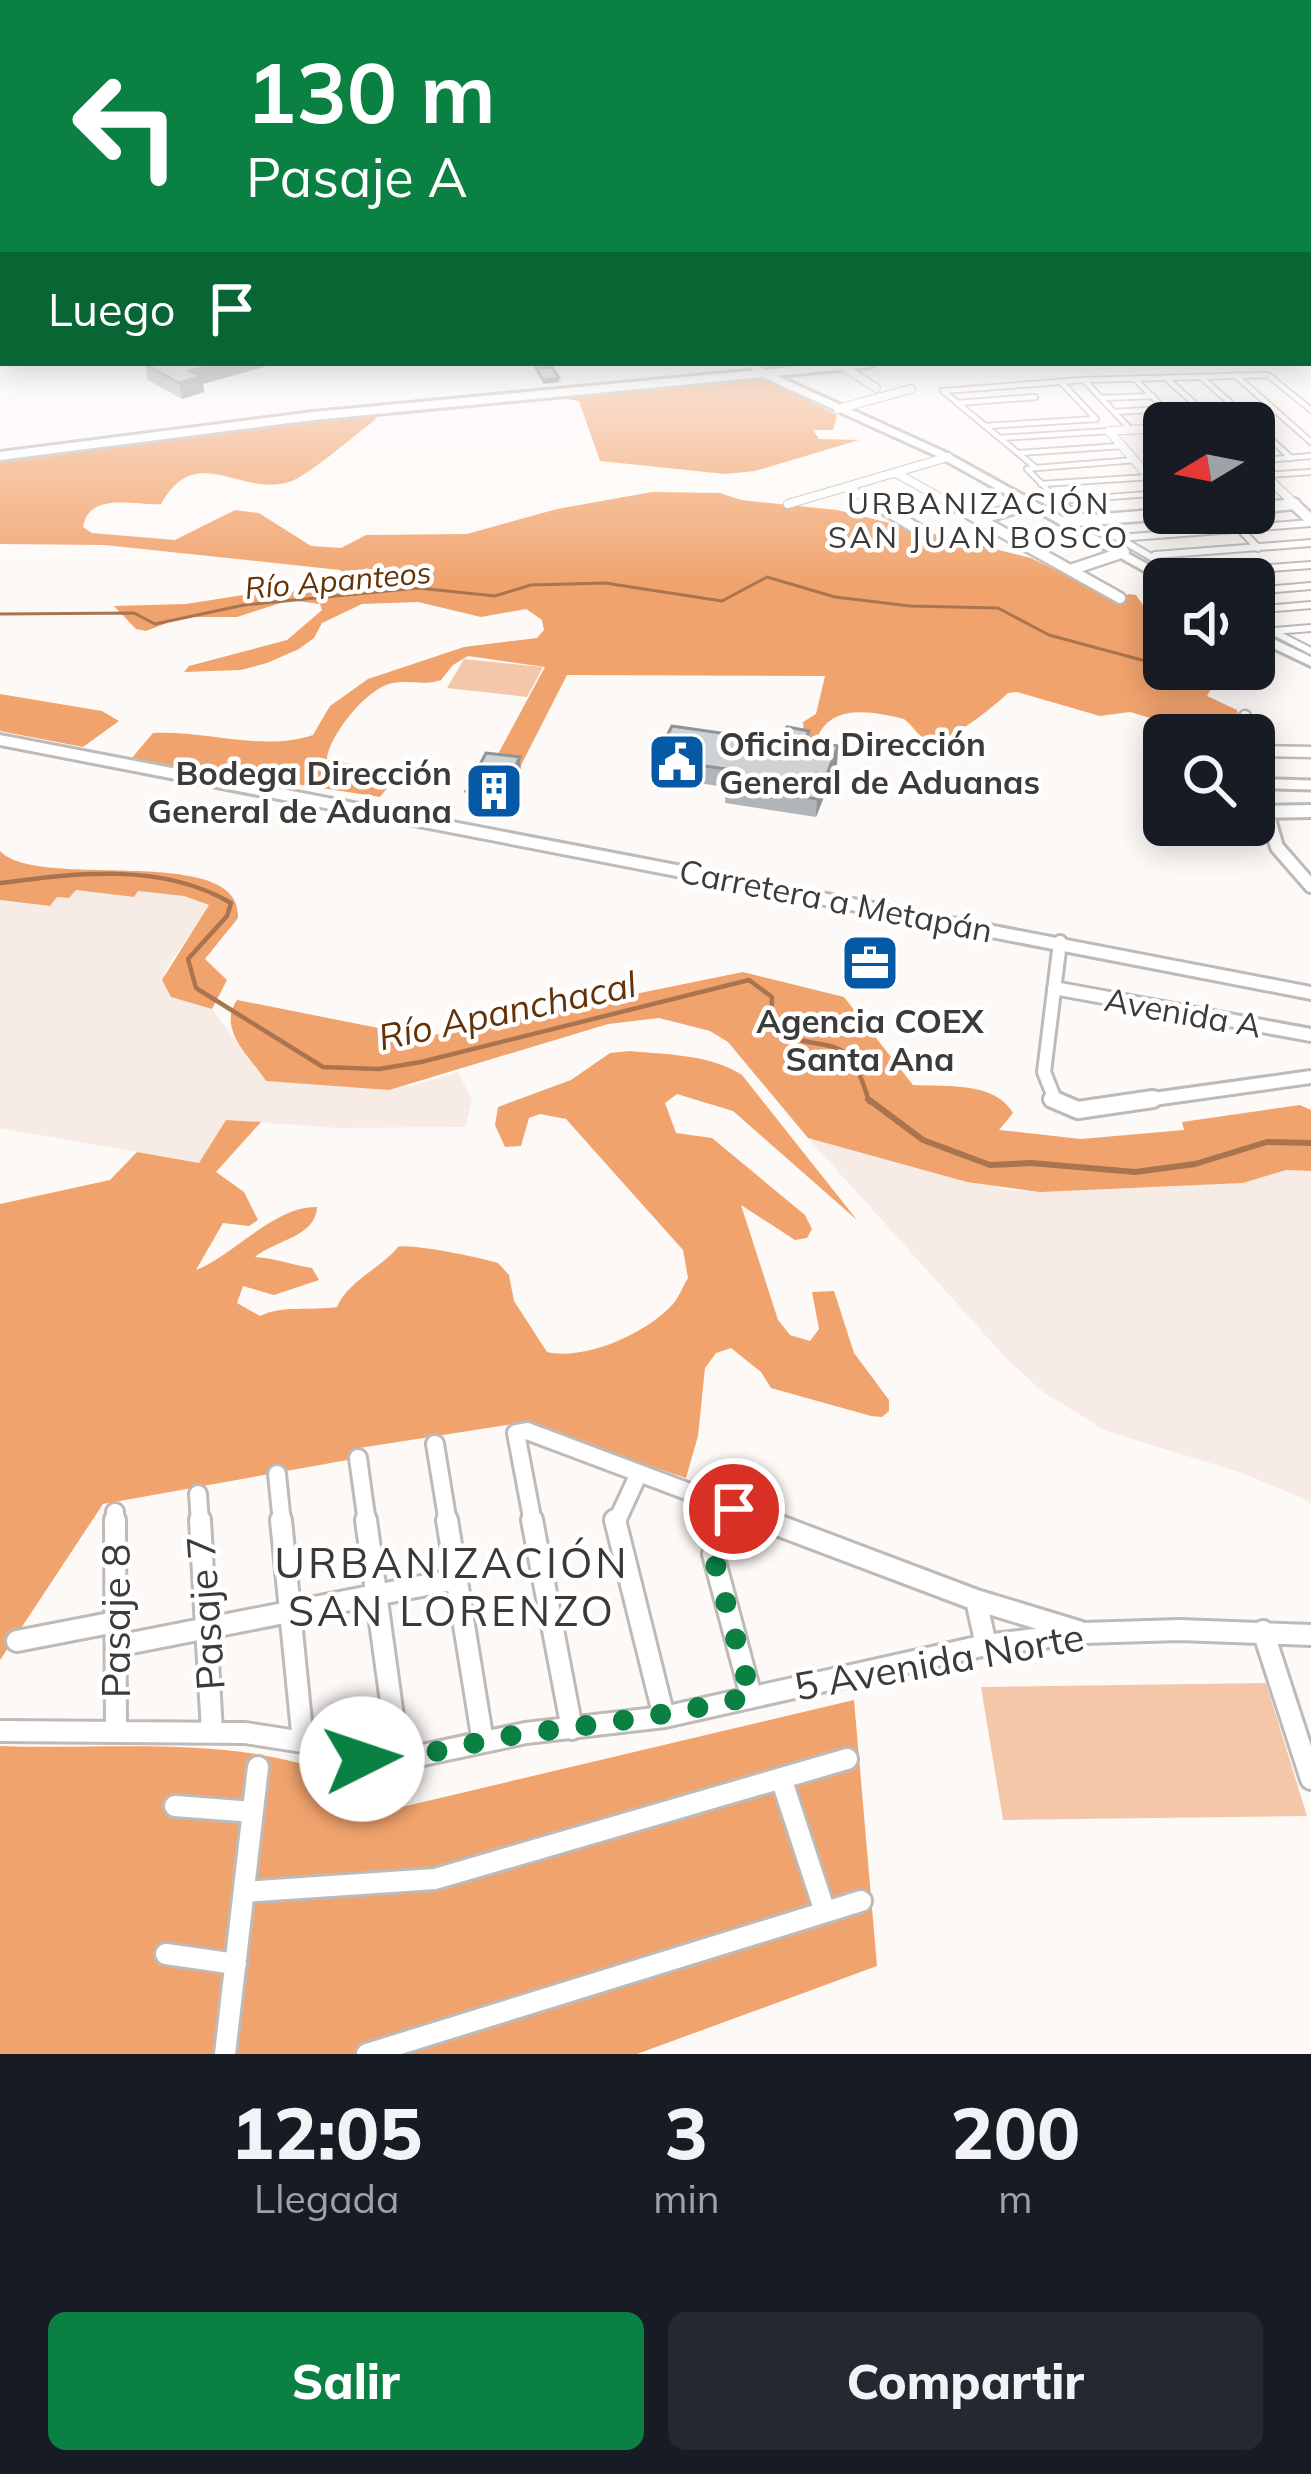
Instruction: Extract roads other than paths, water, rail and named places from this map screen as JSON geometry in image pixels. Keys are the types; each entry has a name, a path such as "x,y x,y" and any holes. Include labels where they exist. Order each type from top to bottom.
{"main road":[{"path":"0,456 517,394"},
{"path":"808,394 948,457 1143,564"},
{"path":"1275,641 1311,662"},
{"name":"Carretera a Metapán","path":"0,740 1311,993"}],"street":[{"path":"838,409 891,394"},
{"path":"947,394 1036,468"},
{"path":"1031,394 1053,421"},
{"path":"1072,394 1143,469"},
{"path":"1097,394 1131,430"},
{"path":"1151,394 1159,402"},
{"path":"1256,394 1311,442"},
{"path":"1101,398 1153,396"},
{"path":"958,403 1035,398"},
{"path":"1004,400 1024,423"},
{"path":"1114,412 1143,410"},
{"path":"985,426 1096,419"},
{"path":"1000,438 1143,429"},
{"path":"1275,443 1292,458"},
{"path":"1018,453 1121,446"},
{"path":"1275,460 1311,456"},
{"path":"788,504 948,457"},
{"path":"1135,460 1028,469 1055,501 1154,558"},
{"path":"896,472 1120,598"},
{"path":"1275,475 1310,473"},
{"path":"1040,484 1143,477"},
{"path":"1275,485 1311,521"},
{"path":"847,487 921,531"},
{"path":"1055,501 1143,495"},
{"path":"980,519 1032,503"},
{"path":"1275,506 1295,504"},
{"path":"1065,522 1143,516"},
{"path":"1275,525 1311,521"},
{"path":"1119,538 1173,534"},
{"path":"1245,534 1258,548"},
{"path":"1297,544 1311,561"},
{"path":"1151,556 1311,544"},
{"path":"1070,570 1124,552"},
{"path":"1275,566 1311,561"},
{"path":"1275,589 1311,586"},
{"path":"1275,608 1311,605"},
{"path":"1275,632 1311,628"},
{"path":"1275,638 1311,651"},
{"path":"1275,751 1311,752"},
{"path":"1276,784 1311,785"},
{"path":"1275,818 1311,812"},
{"path":"1275,840 1285,863 1311,886"},
{"path":"1060,942 1044,1084 1049,1097 1066,1108 1311,1077"},
{"name":"Avenida A","path":"1054,988 1311,1035"},
{"path":"572,1729 516,1432 527,1431 976,1600 1082,1633"},
{"path":"435,1444 483,1742"},
{"path":"358,1458 399,1760"},
{"path":"639,1473 615,1520 664,1717"},
{"path":"277,1474 303,1742"},
{"name":"Pasaje 7","path":"198,1494 212,1732"},
{"path":"734,1509 713,1555 751,1696"},
{"name":"Pasaje 8","path":"115,1513 116,1730"},
{"path":"116,1646 457,1579"},
{"path":"976,1600 986,1645"},
{"path":"17,1641 115,1622"},
{"path":"1263,1631 1311,1779"},
{"name":"5 Avenida Norte","path":"0,1731 212,1732 303,1742 362,1759 399,1760 483,1742 664,1717 986,1645 1082,1633 1311,1635"},
{"path":"244,1892 435,1879 847,1759"},
{"path":"225,2054 258,1767"},
{"path":"781,1778 825,1912"},
{"path":"175,1806 253,1812"},
{"path":"367,2054 861,1901"},
{"path":"166,1954 236,1964"}],"waterway":[{"name":"Río Apanteos","path":"0,614 134,613 155,624 244,605 418,588 495,596 531,585 605,583 722,601 767,577 835,597 910,606 998,608 1049,635 1143,660"},
{"name":"Río Apanchacal","path":"0,883 88,874 148,876 204,890 231,903 227,916 188,959 196,988 323,1067 379,1069 421,1062 749,980 772,997 771,1027 806,1042 832,1046 852,1060 869,1102"},
{"path":"868,1099 923,1140 990,1165 1031,1163 1135,1172 1195,1164 1267,1142 1311,1143"}],"place":[{"name":"Oficina Dirección General de Aduanas","path":"677,762"},
{"name":"Bodega Dirección General de Aduana","path":"494,791"},
{"name":"Agencia COEX Santa Ana","path":"870,963"}],"district":[{"name":"URBANIZACIÓN SAN JUAN BOSCO","path":"979,520"},
{"name":"URBANIZACIÓN SAN LORENZO","path":"452,1586"}]}
